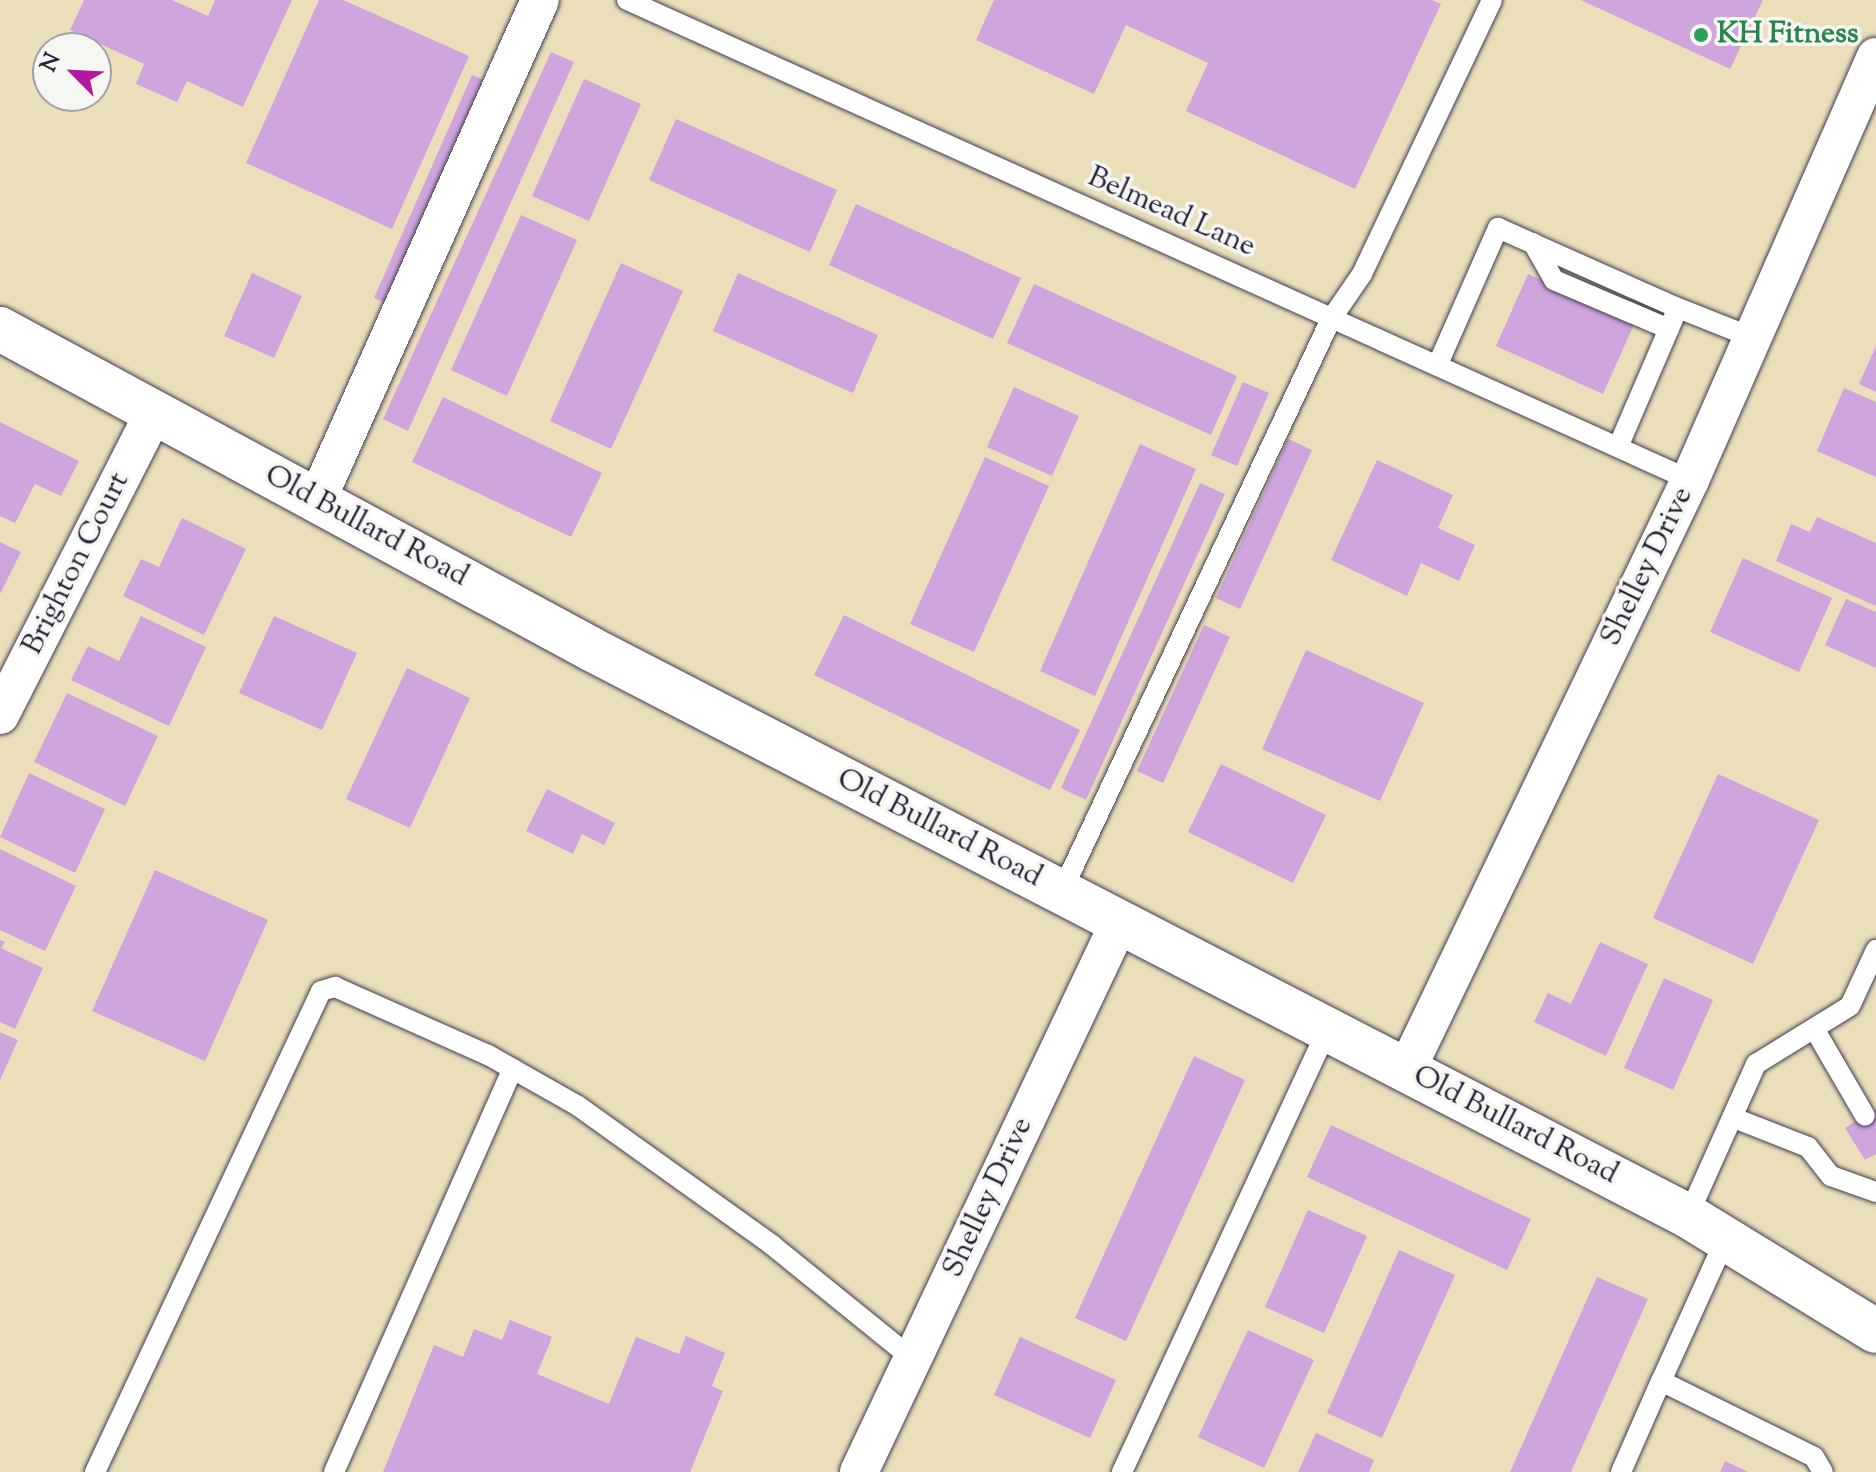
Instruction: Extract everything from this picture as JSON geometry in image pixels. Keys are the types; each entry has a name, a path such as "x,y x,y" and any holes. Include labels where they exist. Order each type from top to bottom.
{"street":[{"path":"317,500 540,0"},
{"name":"Shelley Drive","path":"1406,1071 1690,480 1876,57"},
{"name":"Old Bullard Road","path":"3,339 154,413 1061,893 1688,1216 1876,1331"},
{"name":"Brighton Court","path":"0,715 154,413"},
{"name":"Shelley Drive","path":"859,1472 1119,923"}],"lane":[{"name":"Belmead Lane","path":"627,0 1690,480"},
{"path":"1061,893 1331,319 1362,274 1492,0"},
{"path":"1438,364 1498,228 1751,337"},
{"path":"1533,243 1554,280 1669,329"},
{"path":"1618,447 1678,308"},
{"path":"1688,1216 1756,1064 1850,1006 1876,950"},
{"path":"95,1472 321,991 347,988 513,1069 663,1163 913,1359"},
{"path":"1122,1472 1328,1029"},
{"path":"1815,1030 1865,1116"},
{"path":"334,1472 513,1069"},
{"path":"1734,1118 1808,1147 1831,1176 1876,1192"},
{"path":"1621,1472 1726,1238"},
{"path":"1661,1381 1814,1457 1823,1472"}],"building":[{"path":"84,0 172,0 208,16 215,0 292,0 243,107 187,81 177,102 136,84 144,64 112,49 112,32 70,30"},
{"path":"319,0 343,0 469,56 392,229 246,163"},
{"path":"994,0 1432,0 1441,4 1355,189 1186,111 1208,63 1126,25 1094,94 976,40"},
{"name":"KH Fitness","path":"1581,0 1763,0 1730,69"},
{"path":"551,52 574,62 408,431 383,419"},
{"path":"472,75 497,86 399,309 374,298"},
{"path":"584,79 641,104 589,221 532,196"},
{"path":"676,119 837,190 810,252 649,180"},
{"path":"856,204 1021,278 993,339 829,265"},
{"path":"521,215 577,240 507,396 451,370"},
{"path":"621,263 683,291 611,449 550,421"},
{"path":"252,273 302,296 274,358 224,336"},
{"path":"738,273 878,335 853,393 713,331"},
{"path":"1528,274 1635,322 1603,394 1496,346"},
{"path":"1034,284 1237,376 1211,435 1007,343"},
{"path":"1876,346 1876,392 1859,384"},
{"path":"1243,382 1269,393 1237,466 1211,455"},
{"path":"1014,387 1079,416 1052,476 987,447"},
{"path":"1844,388 1876,402 1876,477 1817,451"},
{"path":"443,397 602,473 571,537 412,462"},
{"path":"0,422 79,461 61,496 35,484 15,523 0,516"},
{"path":"1288,439 1312,450 1240,609 1216,598"},
{"path":"1140,444 1196,469 1095,696 1040,671"},
{"path":"985,457 1049,486 974,652 910,624"},
{"path":"1377,460 1453,495 1438,528 1475,545 1459,581 1421,563 1407,596 1331,560"},
{"path":"1200,483 1225,494 1086,800 1061,788"},
{"path":"1817,517 1876,543 1876,606 1776,561 1791,524 1810,532"},
{"path":"182,518 246,549 204,635 123,596 141,559 159,567"},
{"path":"0,542 21,552 0,594"},
{"path":"1743,558 1832,598 1799,672 1710,632"},
{"path":"1846,599 1876,612 1876,668 1825,645"},
{"path":"844,615 1080,730 1050,790 814,675"},
{"path":"141,616 206,647 169,726 71,680 88,646 119,661"},
{"path":"274,616 357,653 322,730 239,693"},
{"path":"1204,625 1230,637 1163,783 1137,771"},
{"path":"1306,650 1424,703 1380,801 1262,749"},
{"path":"407,668 470,698 410,828 346,799"},
{"path":"67,693 158,736 125,806 34,762"},
{"path":"1221,764 1326,815 1293,883 1188,832"},
{"path":"29,773 105,809 75,873 0,837"},
{"path":"1718,774 1819,820 1753,964 1653,918"},
{"path":"547,789 615,823 604,845 582,834 573,854 526,831"},
{"path":"0,849 76,886 45,951 0,930"},
{"path":"155,870 268,920 205,1061 92,1011"},
{"path":"0,940 5,942 1,948 43,968 15,1029 0,1022"},
{"path":"1600,942 1648,964 1606,1056 1534,1022 1548,993 1571,1004"},
{"path":"1664,978 1713,1000 1673,1090 1624,1068"},
{"path":"0,1032 18,1040 0,1080"},
{"path":"1194,1056 1245,1080 1126,1341 1075,1318"},
{"path":"1876,1109 1876,1154 1865,1160 1845,1128"},
{"path":"1331,1125 1531,1219 1507,1270 1307,1177"},
{"path":"1308,1210 1367,1236 1324,1333 1265,1307"},
{"path":"1399,1250 1455,1275 1382,1438 1327,1413"},
{"path":"1597,1277 1648,1299 1571,1472 1510,1472"},
{"path":"510,1320 552,1337 537,1374 609,1404 636,1337 679,1354 686,1336 725,1353 712,1386 723,1391 690,1472 383,1472 434,1345 463,1357 474,1329 502,1340"},
{"path":"1248,1330 1314,1360 1264,1468 1198,1437"},
{"path":"1020,1337 1116,1380 1090,1438 994,1395"},
{"path":"1316,1433 1374,1460 1369,1472 1298,1472"},
{"path":"1725,1461 1748,1472 1720,1472"}],"place":[{"name":"KH Fitness","path":"1701,35"}]}
